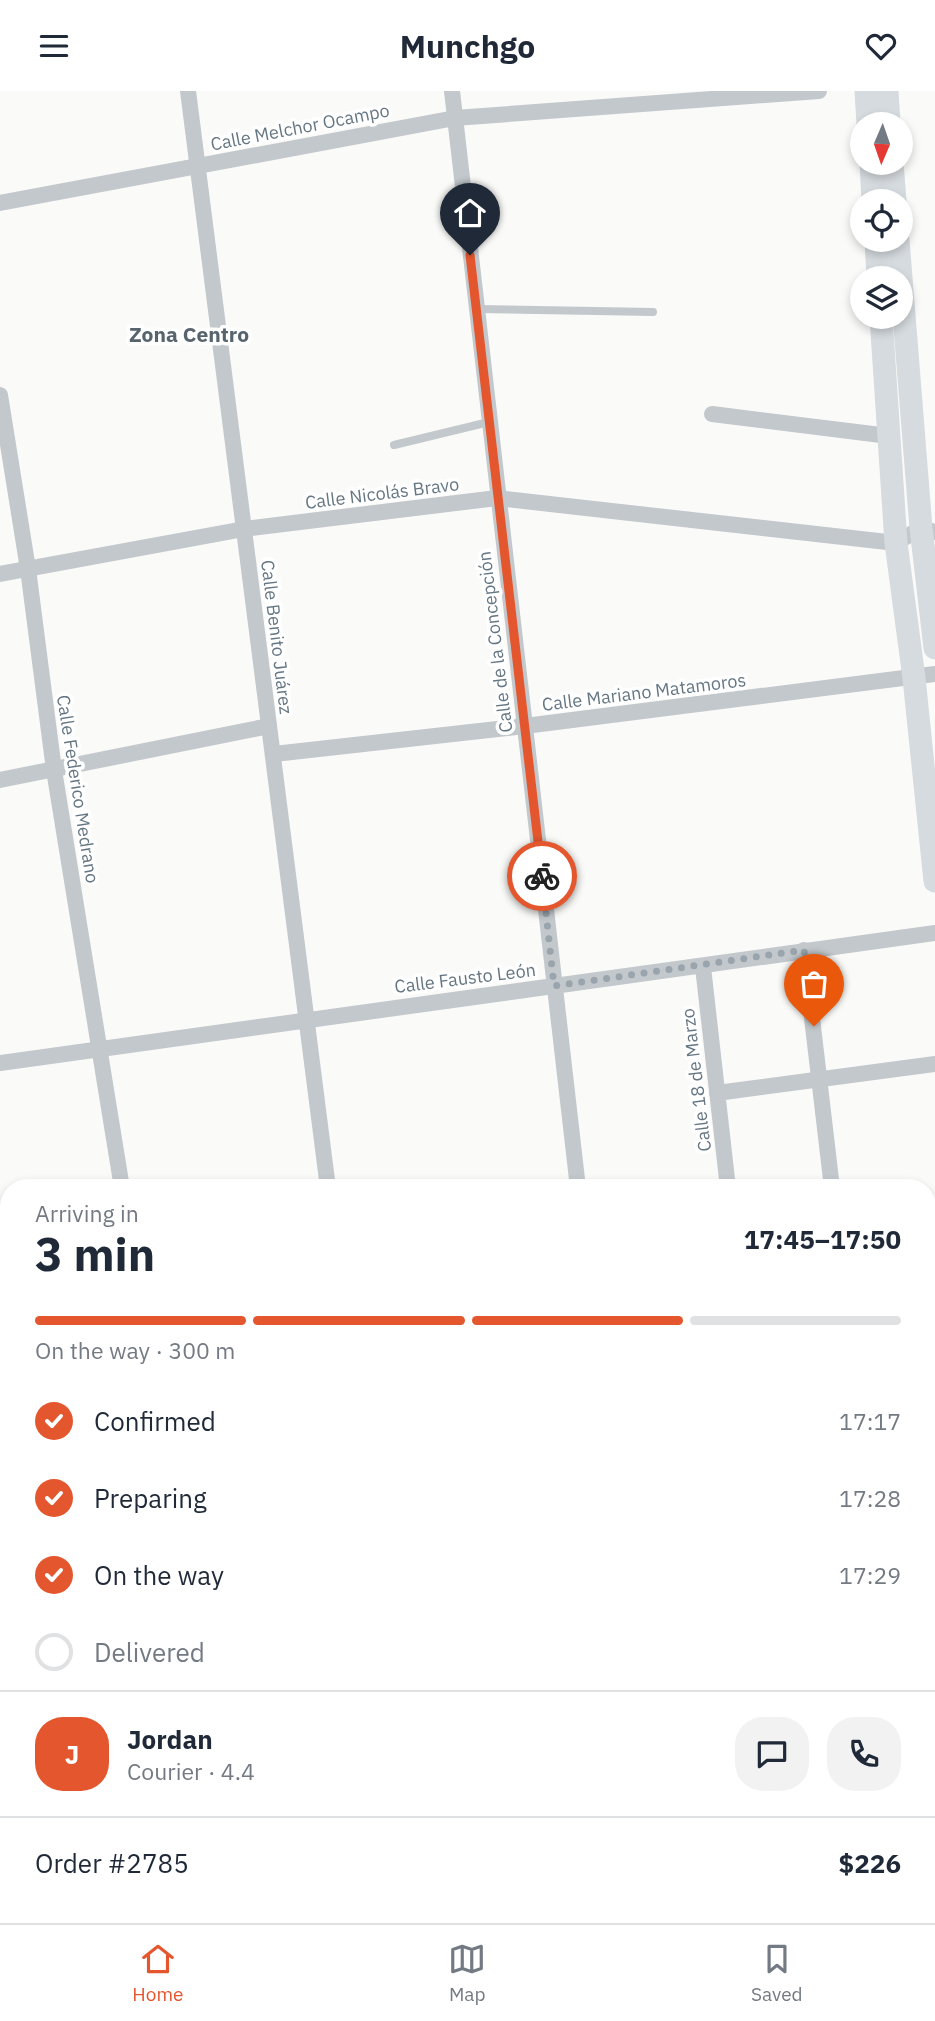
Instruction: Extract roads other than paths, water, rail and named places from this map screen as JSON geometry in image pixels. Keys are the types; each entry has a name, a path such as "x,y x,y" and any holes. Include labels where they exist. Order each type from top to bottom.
{"street":[{"name":"Calle Benito Juárez","path":"188,91 274,754 304,1018 327,1179"},
{"name":"Calle de la Concepción","path":"452,91 577,1179"},
{"name":"Calle Melchor Ocampo","path":"0,204 455,118 819,91"},
{"path":"866,91 867,112"},
{"path":"887,91 888,112"},
{"path":"899,252 928,530 935,648"},
{"path":"882,329 896,543 925,676 935,881"},
{"name":"Calle Federico Medrano","path":"0,395 28,569 54,770 102,1048 121,1179"},
{"path":"712,414 889,436"},
{"name":"Calle Nicolás Bravo","path":"0,575 244,530 497,498 896,543"},
{"path":"896,543 928,530"},
{"name":"Calle Mariano Matamoros","path":"274,754 925,676"},
{"path":"0,780 269,726"},
{"name":"Calle Fausto León","path":"0,1063 304,1018 703,967 804,950 935,933"},
{"path":"804,950 831,1179"},
{"name":"Calle 18 de Marzo","path":"703,967 728,1179"},
{"path":"717,1093 820,1077 935,1064"}],"lane":[{"path":"476,309 653,312"},
{"path":"394,445 489,422"}],"district":[{"name":"Zona Centro","path":"189,334"}]}
